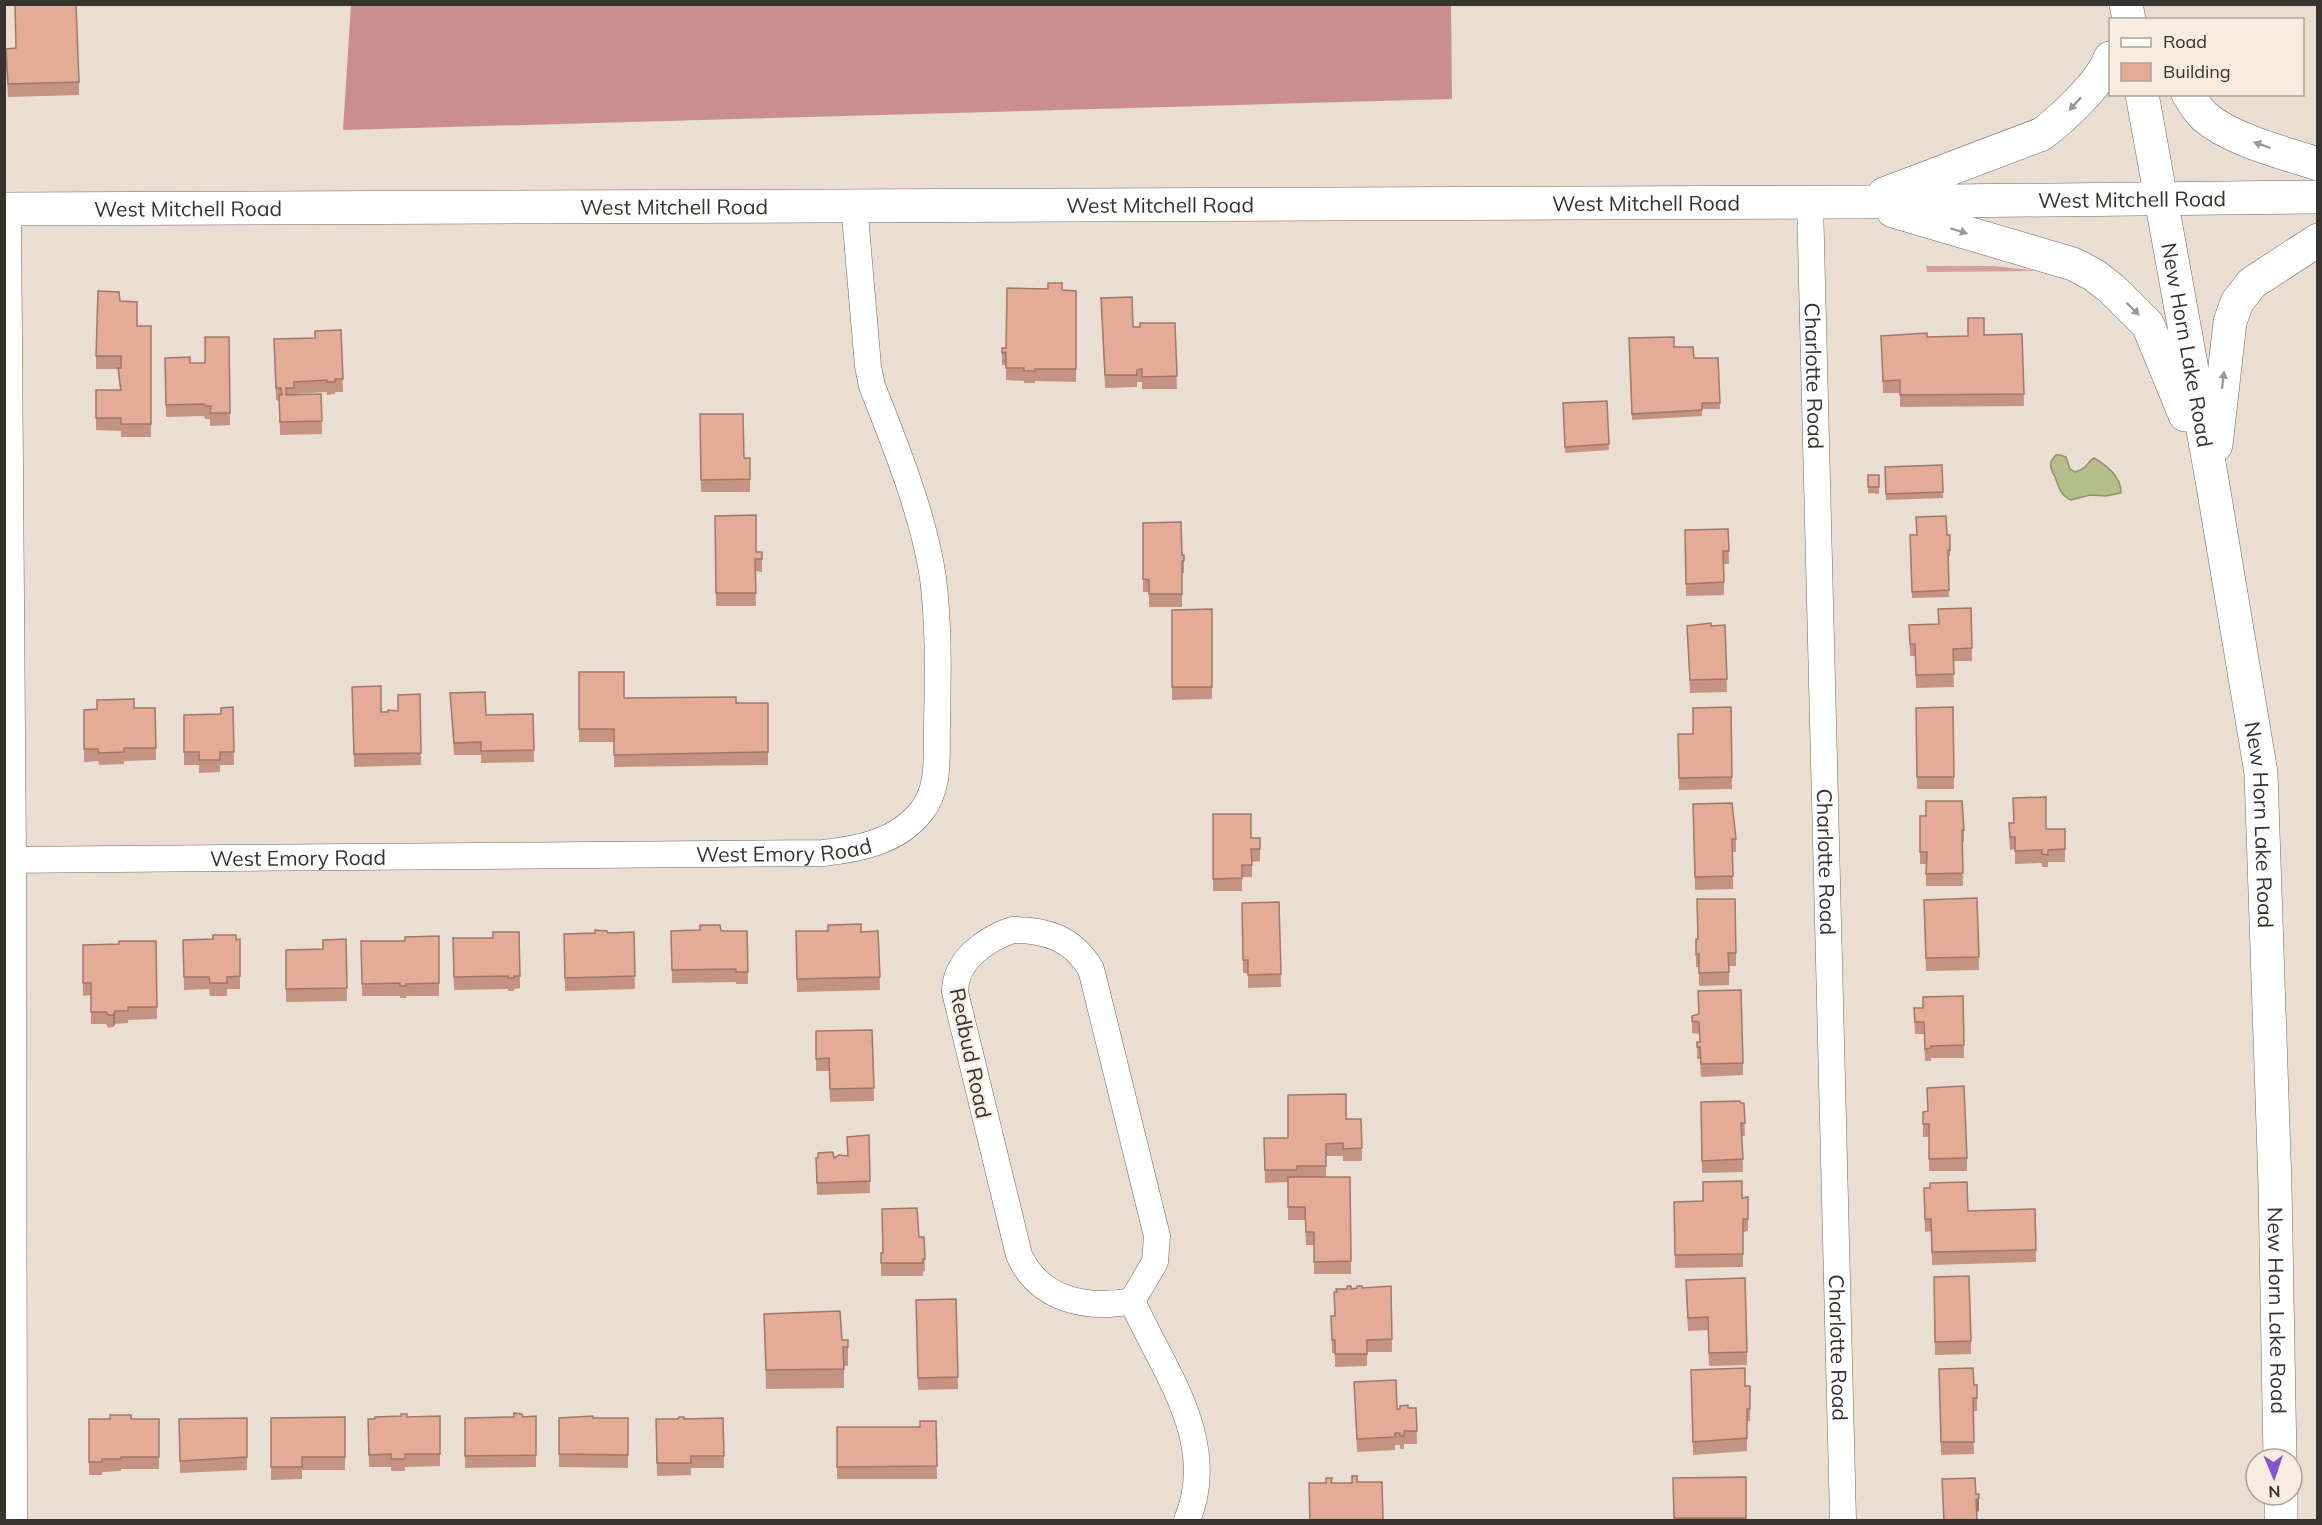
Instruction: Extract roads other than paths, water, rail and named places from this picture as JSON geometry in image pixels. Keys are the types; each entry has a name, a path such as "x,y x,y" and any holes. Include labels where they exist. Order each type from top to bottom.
{"main road":[{"path":"1862,202 2042,134 2069,112 2106,69 2109,61"},
{"name":"New Horn Lake Road","path":"2142,96 2212,480 2261,774 2275,1185 2280,1447"},
{"path":"2189,96 2204,116 2222,128 2318,164"},
{"name":"West Mitchell Road","path":"6,209 854,204 1862,202 2318,197"},
{"path":"1862,202 2073,264 2094,274 2148,325 2212,480"},
{"path":"2212,480 2230,322 2237,302 2252,283 2318,240"}],"street":[{"name":"Charlotte Road","path":"1810,202 1843,1521"},
{"name":"West Emory Road","path":"9,860 823,853 858,849 901,830 921,811 934,787 937,692 935,597 920,523 872,386 868,366 854,204"},
{"path":"6,209 14,1521"},
{"name":"Redbud Road","path":"1012,930 1034,930 1058,938 1083,956 1091,969 1157,1236 1155,1262 1149,1276 1132,1301 1104,1305 1072,1300 1038,1283 1026,1271 1019,1255 955,992 957,974 965,962 994,937 1012,930"},
{"path":"1132,1301 1177,1389 1192,1430 1197,1480 1187,1521"}]}
